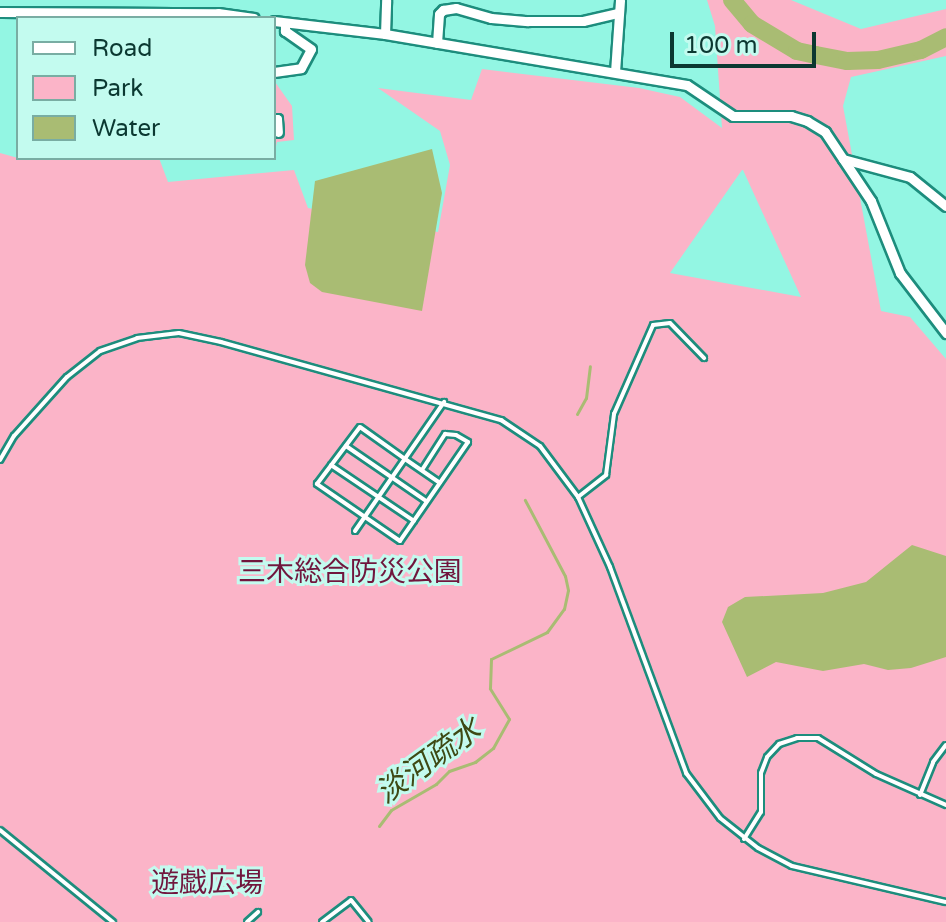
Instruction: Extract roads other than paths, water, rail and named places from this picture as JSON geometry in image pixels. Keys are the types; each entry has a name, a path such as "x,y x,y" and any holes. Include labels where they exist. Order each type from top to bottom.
{"street":[{"path":"218,0 218,13"},
{"path":"385,34 386,0"},
{"path":"615,72 620,0"},
{"path":"437,43 439,14 443,5 491,18 528,21 583,21 619,13"},
{"path":"0,12 218,13 240,16"},
{"path":"276,21 385,34 687,85 733,116 791,116 807,121 825,132 871,201 900,273 946,333"},
{"path":"276,72 301,68 311,49 285,31 285,23"},
{"path":"276,119 278,132"},
{"path":"843,159 910,177 946,206"}],"lane":[{"path":"578,497 606,475 614,414 653,325 670,323 704,358"},
{"path":"0,460 14,436 67,377 100,351 137,338 179,333 487,414 521,430 553,460 578,497 610,567 686,773 716,814 744,839 778,859 806,870 946,902"},
{"path":"355,531 444,402"},
{"path":"422,470 445,434 456,435 468,442 440,483 427,501 400,541 317,484 360,427 440,483"},
{"path":"346,446 427,501"},
{"path":"331,465 414,521"},
{"path":"744,839 761,812 760,776 764,763 777,747 792,738 818,738 867,768 946,805"},
{"path":"920,795 933,762 946,745"},
{"path":"0,830 113,922"},
{"path":"322,922 351,900 369,922"},
{"path":"247,922 258,912"},
{"path":"332,914 338,922"}],"water":[{"path":"432,149 442,193 422,311 322,292 310,283 305,265 315,181"},
{"path":"912,545 946,556 946,657 911,668 888,670 864,664 823,671 776,662 747,677 722,622 728,607 745,597 823,593 866,582"}],"waterway":[{"path":"732,0 752,24 797,51 847,61 878,60 921,50 946,37"},
{"name":"淡河疏水","path":"577,414 586,398 590,366"},
{"name":"淡河疏水","path":"379,826 391,810 436,784 449,771 475,762 493,748 509,719 490,688 491,659 547,632 564,609 568,590 565,576 525,500"}],"park label":[{"name":"三木総合防災公園","path":"350,572"},
{"name":"遊戯広場","path":"207,883"}]}
